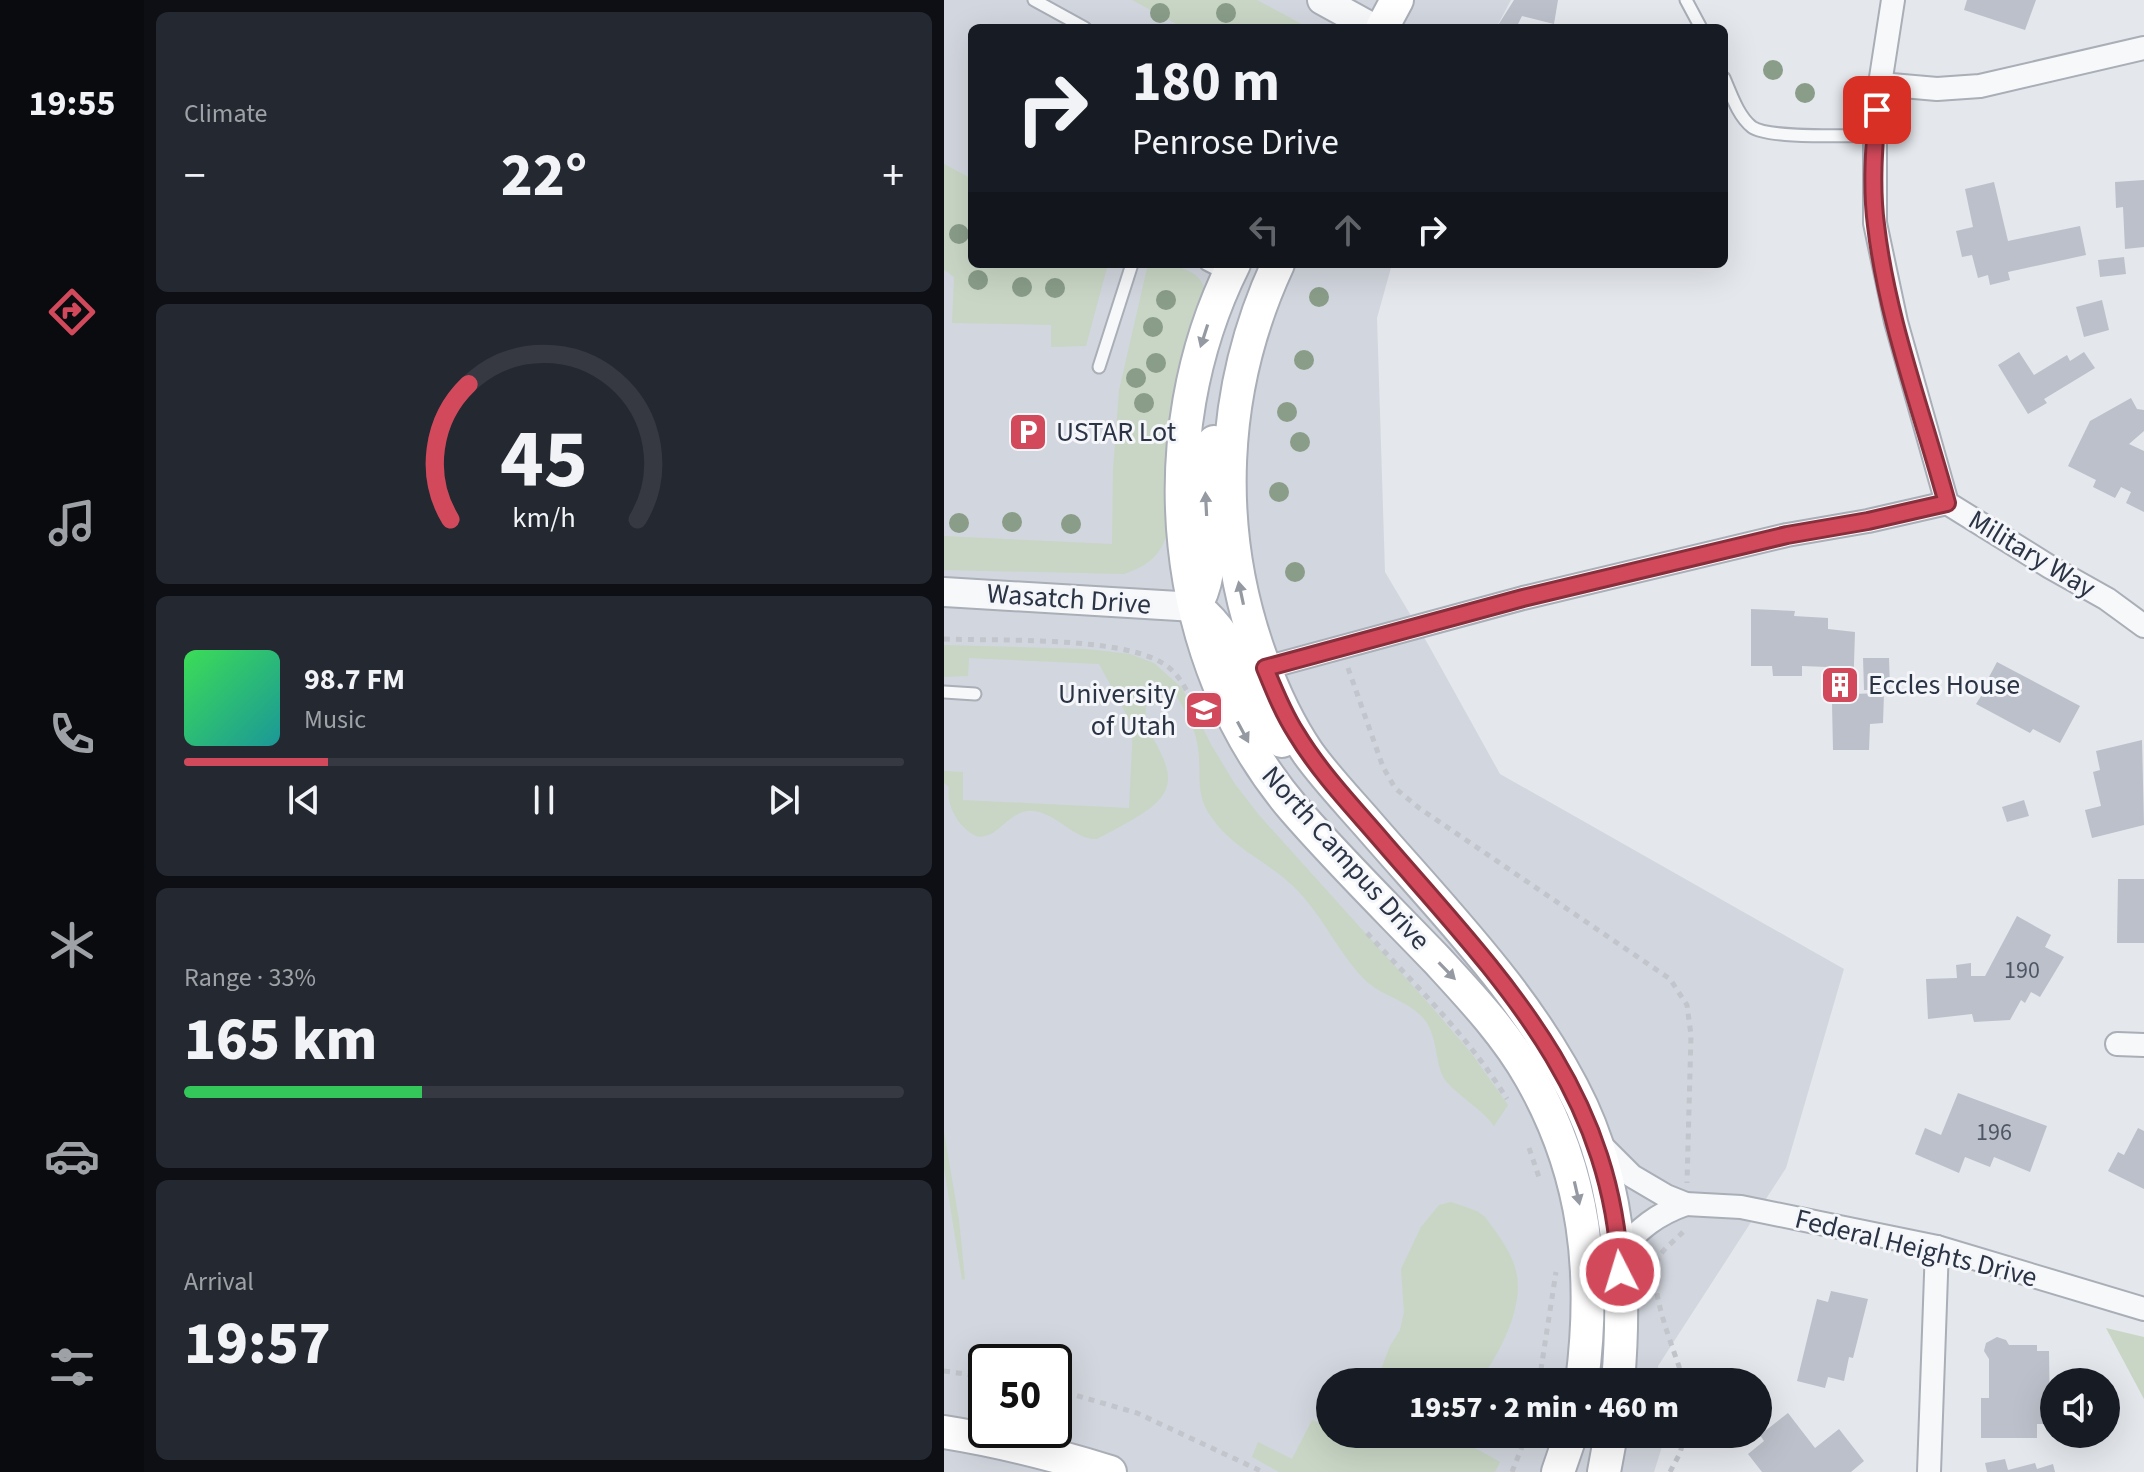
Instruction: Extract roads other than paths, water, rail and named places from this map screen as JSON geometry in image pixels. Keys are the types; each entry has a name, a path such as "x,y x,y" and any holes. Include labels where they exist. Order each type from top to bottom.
{"main road":[{"path":"1384,24 1397,0"},
{"name":"North Campus Drive","path":"1223,268 1199,350 1183,438 1183,526 1195,607 1219,683 1265,770 1308,824 1485,1012 1511,1046 1545,1104 1571,1168 1585,1239 1588,1314 1583,1368"},
{"name":"North Campus Drive","path":"1276,268 1256,322 1236,400 1229,460 1231,538 1243,602 1265,668 1295,731 1326,775 1509,989 1569,1081 1606,1174 1619,1253 1619,1368"},
{"path":"1236,400 1219,430 1208,466 1205,487 1208,568 1206,582 1195,607 1228,641 1253,701 1265,721 1293,752 1326,775"},
{"path":"944,1432 1002,1442 1110,1472"},
{"path":"1558,1472 1566,1448"},
{"path":"1604,1472 1608,1448"}],"street":[{"path":"1322,0 1366,24"},
{"name":"Military Way","path":"1893,0 1875,136 1875,223 1884,273 1947,503 2107,599 2144,626"},
{"path":"1880,84 1937,89 1980,86 2144,48"},
{"path":"1265,668 1523,598 1787,535 1947,503"},
{"name":"Wasatch Drive","path":"944,592 1195,607"},
{"path":"2117,1044 2144,1045"},
{"name":"Federal Heights Drive","path":"1594,1138 1632,1176 1686,1204 1741,1207 1937,1247 2144,1309"},
{"name":"Federal Heights Drive","path":"1619,1253 1646,1223 1686,1204"},
{"path":"1929,1472 1937,1247"}],"lane":[{"path":"1034,0 1078,24"},
{"path":"1686,0 1699,24"},
{"path":"1728,87 1739,112 1758,131 1875,136"},
{"path":"1099,367 1131,268"},
{"path":"944,692 975,694"}],"place":[{"name":"USTAR Lot","path":"1028,432"},
{"name":"Eccles House","path":"1840,685"},
{"name":"University of Utah","path":"1204,710"}]}
